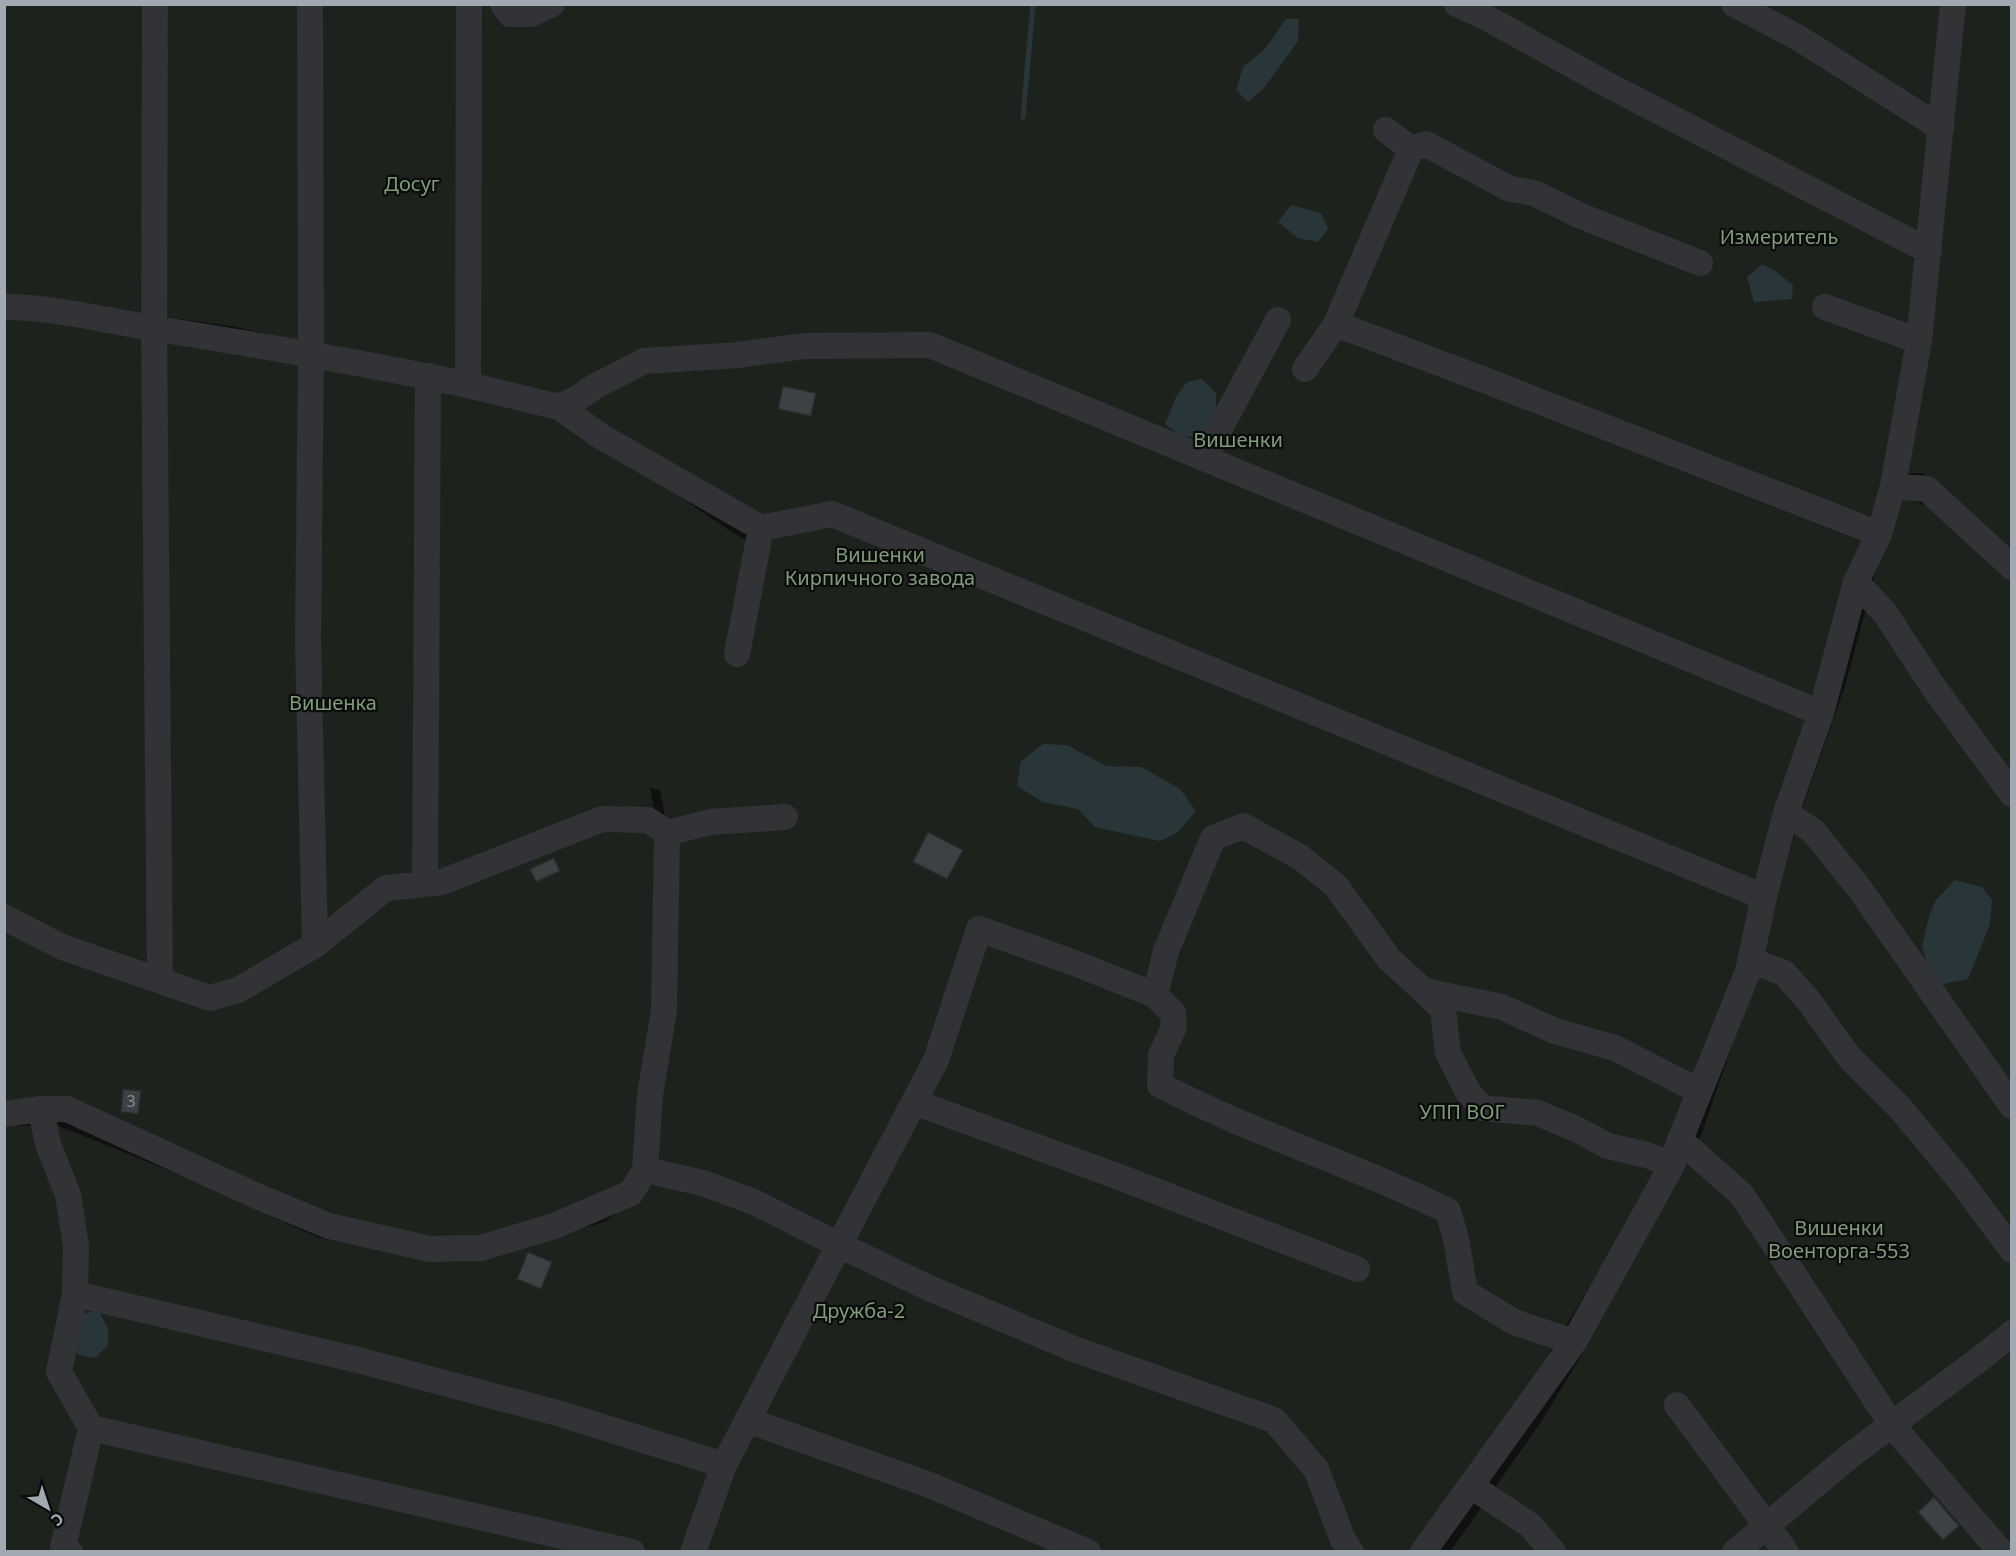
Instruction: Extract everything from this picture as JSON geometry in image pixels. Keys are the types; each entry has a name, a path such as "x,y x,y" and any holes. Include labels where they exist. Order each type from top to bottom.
{"lane":[{"path":"155,4 154,329 160,981"},
{"path":"310,4 311,354 308,641 315,945"},
{"path":"468,385 469,4"},
{"path":"503,4 510,14 531,14 552,4"},
{"path":"1457,4 1929,251"},
{"path":"1734,4 1797,37 1941,128"},
{"path":"1423,1551 1574,1342 1671,1165 1748,971 1786,813 1821,713 1856,582 1879,534 1893,486 1920,341 1953,4"},
{"path":"1386,130 1411,149"},
{"path":"1305,369 1336,324 1411,149 1426,144 1510,189 1534,193 1581,216 1700,263"},
{"path":"4,307 34,307 311,354 428,376 559,407 602,437 761,528 832,514 1764,897"},
{"path":"1825,307 1920,341"},
{"path":"1204,458 1278,320"},
{"path":"1336,324 1879,534"},
{"path":"559,407 644,361 738,355 804,346 930,345 1821,713"},
{"path":"425,883 428,376"},
{"path":"1893,486 1927,489 2012,567"},
{"path":"737,654 761,528"},
{"path":"1856,582 1885,613 1934,688 2012,794"},
{"path":"1786,813 1814,831 1859,888 2012,1106"},
{"path":"4,917 62,947 210,998 238,990 315,945 386,888 442,882 602,819 648,820 667,833 710,822 785,818"},
{"path":"1155,995 1166,951 1213,838 1243,826 1300,857 1335,886 1389,959 1443,1009 1448,1053 1468,1092 1482,1108 1538,1113 1608,1146 1647,1155 1671,1165"},
{"path":"4,1114 41,1109 67,1109 259,1197 329,1226 430,1249 481,1248 554,1226 631,1193 645,1170 650,1095 664,1010 667,833"},
{"path":"693,1551 724,1465 936,1060 979,929 1155,995 1173,1013 1174,1027 1161,1055 1160,1085 1204,1108 1407,1190 1448,1211 1456,1239 1465,1292 1514,1322 1574,1342"},
{"path":"1750,960 1784,973 1791,980 1849,1057 1900,1108 1959,1179 2012,1250"},
{"path":"1424,991 1502,1007 1555,1031 1615,1048 1699,1091"},
{"path":"914,1102 1112,1174 1357,1269"},
{"path":"41,1109 48,1143 68,1195 76,1246 75,1294 59,1372 91,1428 63,1547 70,1551"},
{"path":"1680,1140 1742,1195 1892,1425 2001,1551"},
{"path":"645,1170 703,1183 754,1202 929,1287 1074,1349 1274,1420 1316,1469 1343,1540 1351,1551"},
{"path":"75,1294 358,1360 561,1414 724,1465"},
{"path":"1735,1551 1851,1455 2012,1333"},
{"path":"1677,1404 1786,1551"},
{"path":"747,1420 927,1484 1088,1551"},
{"path":"91,1428 632,1551"},
{"path":"1471,1486 1530,1524 1552,1551"}],"green space":[{"path":"5,5 2011,5 2011,554 1922,473 1888,474 1868,519 1669,442 1445,351 1328,313 1325,331 1863,542 1781,798 1725,1005 1659,1171 1521,1401 1411,1551 5,1551 5,1126 59,1126 190,1179 319,1238 438,1262 605,1222 653,1184 671,847 660,790 650,788 659,839 654,995 634,1169 618,1189 582,1213 444,1247 323,1221 60,1104 5,1103 4,312 344,369 562,415 727,529 763,550 767,522 597,422 579,404 232,326 5,296"},
{"name":"Вишенки Военторга-553","path":"1896,495 1928,506 2011,580 2011,1321 1724,1551 1450,1552 1543,1419 1584,1351 1702,1133 1745,1007 1801,812 1846,683"},
{"path":"2011,1345 2011,1551 1746,1552"}],"shaded area":[{"path":"1286,19 1299,19 1298,41 1265,87 1248,102 1236,90 1243,67 1265,49"},
{"path":"1291,205 1321,213 1328,229 1318,242 1298,238 1278,222"},
{"path":"1762,264 1793,285 1792,299 1754,302 1747,277"},
{"path":"1202,379 1216,393 1216,416 1203,437 1181,436 1165,424 1176,397 1187,382"},
{"path":"1043,744 1067,745 1106,766 1141,767 1180,789 1196,811 1177,833 1159,841 1095,827 1078,809 1043,802 1017,786 1021,761"},
{"path":"1955,880 1982,887 1992,900 1990,924 1968,979 1943,984 1928,968 1922,946 1936,900"},
{"path":"98,1310 108,1328 108,1345 95,1358 79,1355 72,1347 84,1314"}],"building":[{"path":"783,386 816,393 811,416 778,409"},
{"path":"928,832 963,850 947,879 913,862"},
{"path":"554,858 560,871 536,882 530,869"},
{"path":"123,1089 141,1091 138,1114 121,1112"},
{"path":"528,1252 552,1262 541,1289 517,1279"},
{"path":"1934,1497 1959,1526 1943,1540 1918,1512"}],"waterway":[{"path":"1023,117 1033,4"}],"park label":[{"name":"Досуг","path":"412,183"},
{"name":"Измеритель","path":"1779,236"},
{"name":"Вишенки","path":"1238,439"},
{"name":"Вишенки Кирпичного завода","path":"880,566"},
{"name":"Вишенка","path":"333,702"},
{"name":"УПП ВОГ","path":"1462,1111"},
{"name":"Дружба-2","path":"859,1310"}]}
